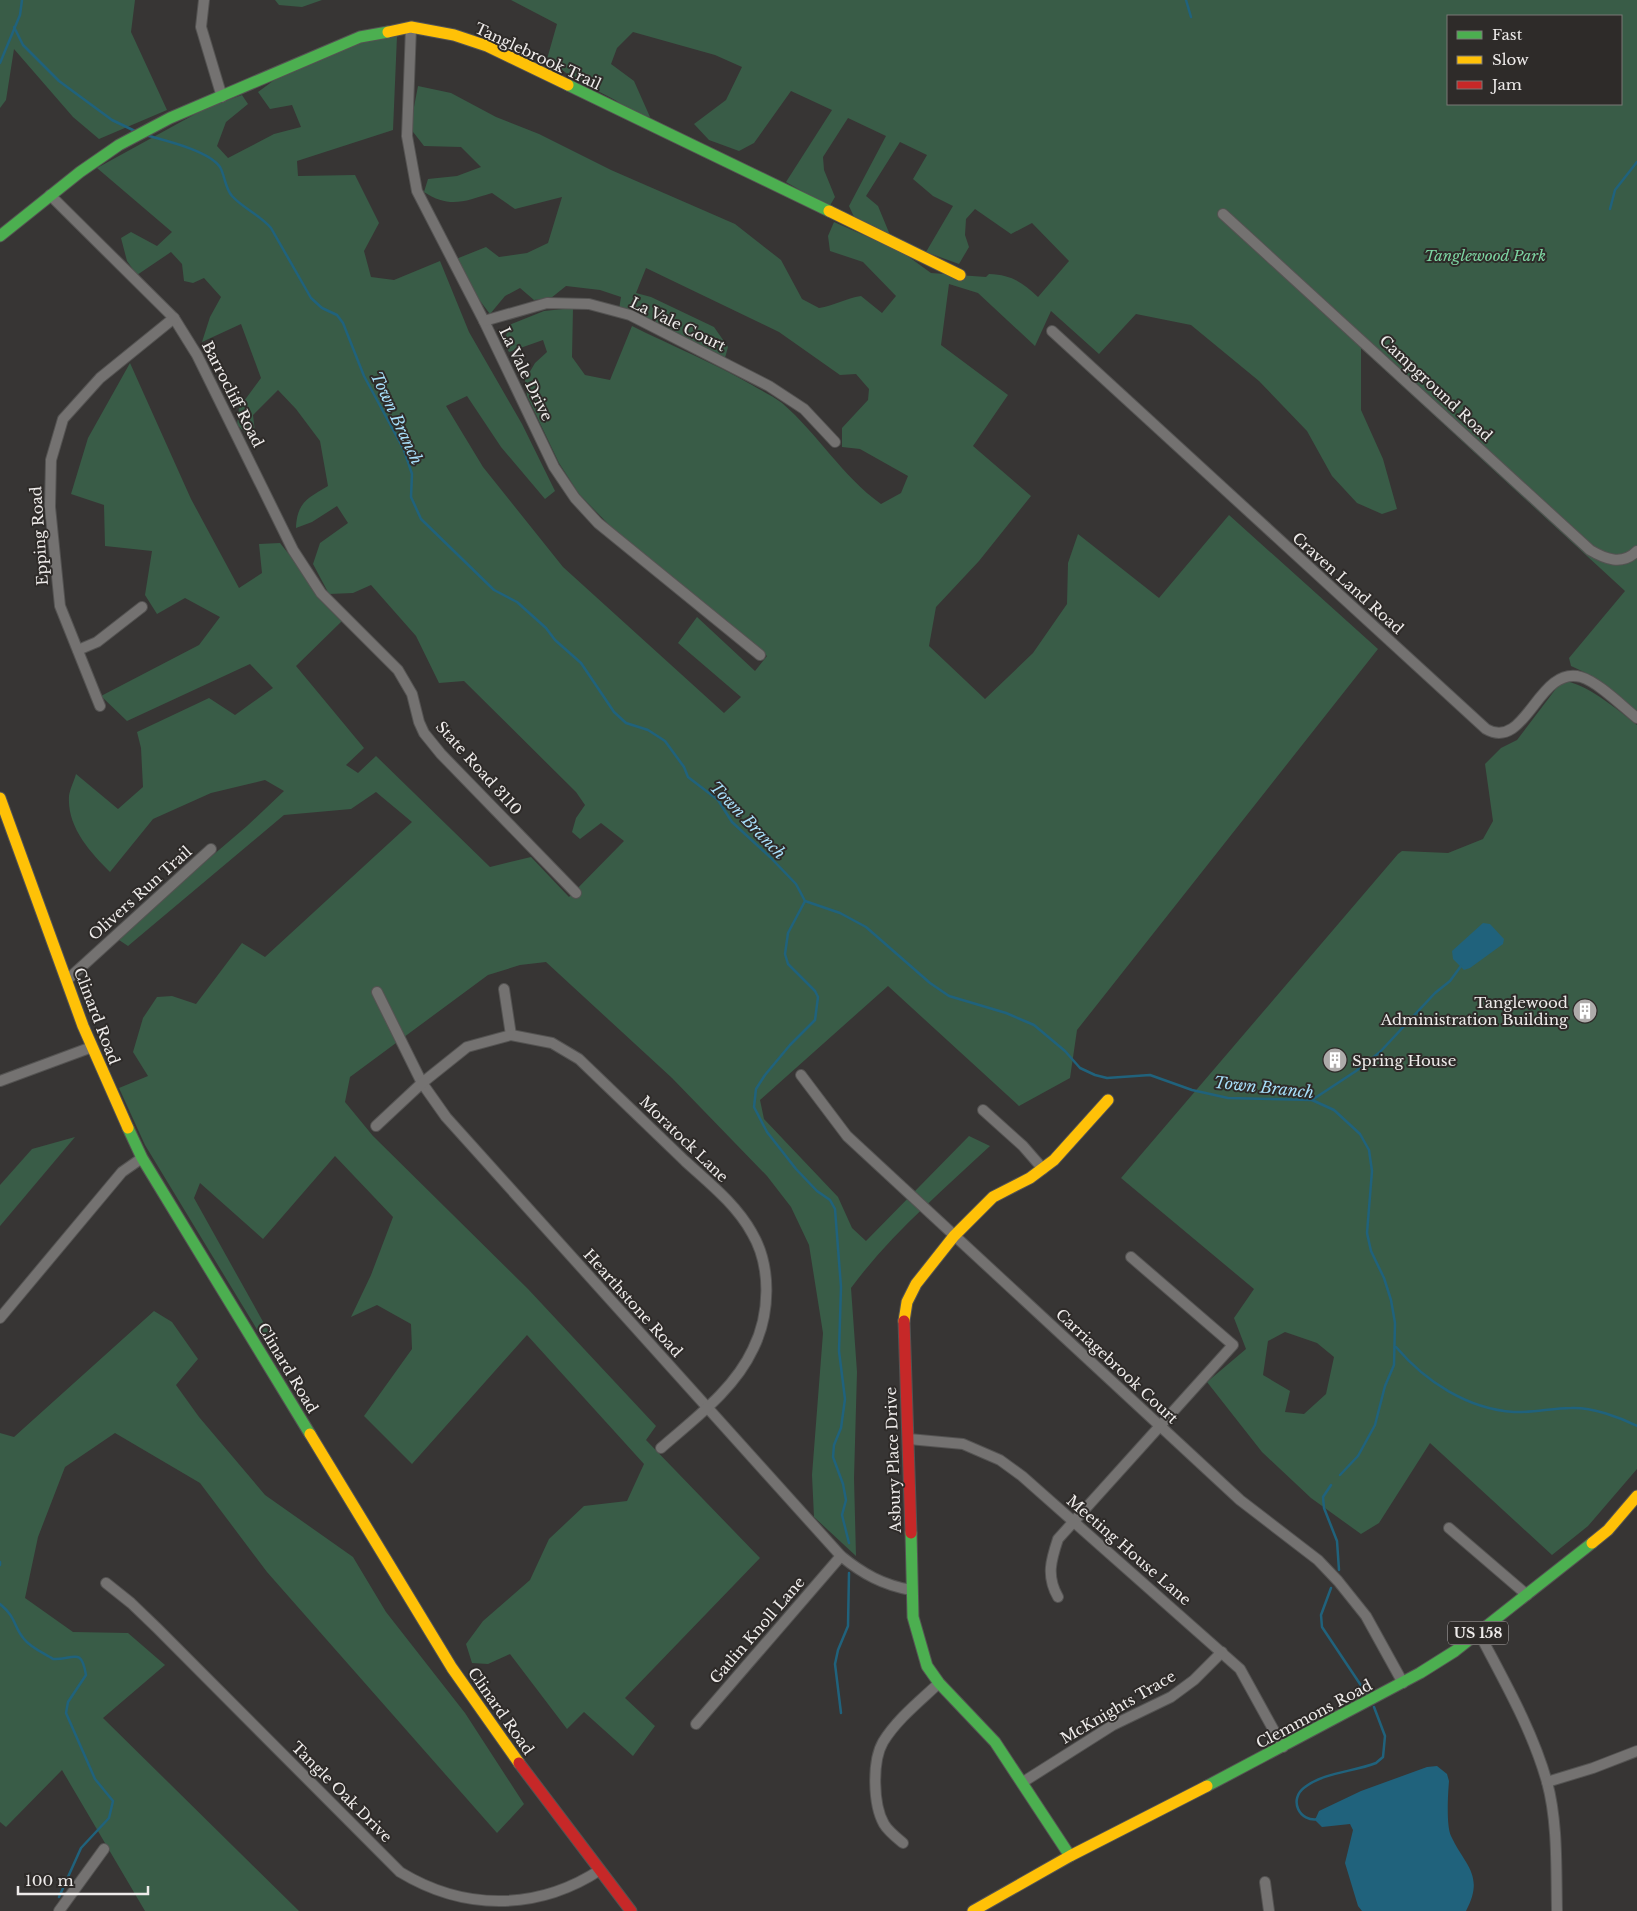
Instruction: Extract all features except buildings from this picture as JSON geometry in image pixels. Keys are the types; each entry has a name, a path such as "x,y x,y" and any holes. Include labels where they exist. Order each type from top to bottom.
{"street":[{"path":"204,0 201,26 222,97"},
{"name":"Tanglebrook Trail","path":"0,236 50,195 119,146 170,118 360,37 411,27 454,35 487,46 960,275"},
{"name":"La Vale Drive","path":"411,27 407,136 416,191 484,321 554,467 575,498 598,523 760,655"},
{"name":"Barrocliff Road","path":"50,195 174,318 197,355 293,550 321,593 358,630"},
{"name":"Campground Road","path":"1222,214 1590,550 1609,560 1627,558 1637,551"},
{"name":"La Vale Court","path":"484,321 547,303 589,304 630,315 768,386 804,409 835,442"},
{"name":"Epping Road","path":"100,706 60,606 50,508 51,460 63,419 100,378 174,318"},
{"name":"Craven Land Road","path":"1052,332 1486,729 1497,733 1512,729 1552,684 1562,678 1574,676 1589,680 1637,718"},
{"path":"78,650 97,642 142,607"},
{"name":"State Road 3110","path":"358,630 398,670 412,694 419,722 424,733 441,754 576,893"},
{"name":"Clinard Road","path":"0,798 92,1047 123,1122 142,1158 452,1668 501,1740 631,1911"},
{"name":"Olivers Run Trail","path":"67,980 211,849"},
{"path":"504,989 511,1035"},
{"name":"Hearthstone Road","path":"377,992 422,1083 446,1117 841,1556 860,1572 890,1586 911,1590"},
{"name":"Moratock Lane","path":"376,1126 422,1083 467,1046 511,1035 552,1043 579,1059 731,1204 752,1233 764,1268 766,1311 753,1349 732,1383 707,1408 661,1448"},
{"path":"0,1081 92,1047"},
{"name":"Carriagebrook Court","path":"801,1075 847,1136 1240,1500 1318,1560 1338,1581 1366,1616 1403,1683"},
{"name":"Asbury Place Drive","path":"1070,1856 996,1742 938,1683 927,1666 913,1618 911,1590 910,1439 903,1330 908,1302 916,1284 954,1236 993,1197 1042,1169 1064,1149 1108,1100"},
{"path":"983,1110 1023,1146 1042,1169"},
{"path":"0,1318 122,1172 142,1158"},
{"path":"1058,1597 1051,1585 1050,1563 1058,1539 1233,1345 1131,1257"},
{"name":"Meeting House Lane","path":"910,1439 963,1444 1000,1460 1022,1476 1240,1669 1284,1747"},
{"name":"Clemmons Road","path":"973,1911 1070,1856 1284,1747 1403,1683 1479,1633 1527,1595 1595,1540 1620,1517 1637,1496"},
{"path":"1620,1517 1637,1506"},
{"path":"1449,1528 1527,1595"},
{"name":"Gatlin Knoll Lane","path":"696,1724 841,1556"},
{"name":"Tangle Oak Drive","path":"106,1583 131,1603 157,1628 400,1872 423,1888 449,1900 475,1906 507,1908 526,1906 564,1894 600,1870"},
{"path":"1479,1633 1525,1724 1547,1782 1555,1839 1557,1911"},
{"name":"McKnights Trace","path":"1023,1782 1113,1725 1171,1696 1194,1680 1222,1652"},
{"path":"903,1843 884,1825 875,1800 876,1771 882,1743 903,1717 938,1683"},
{"path":"1547,1782 1593,1768 1637,1751"},
{"path":"59,1911 104,1849"},
{"path":"1265,1882 1268,1911"}],"green space":[{"path":"0,0 135,0 131,32 167,110 99,139 73,117 14,49 6,100 0,108"},
{"path":"275,0 322,0 302,7 279,5"},
{"name":"Tanglewood Park","path":"511,0 1637,0 1637,714 1584,672 1571,666 1569,658 1625,591 1361,348 1361,410 1383,459 1397,509 1382,514 1357,503 1332,476 1307,431 1259,381 1191,325 1136,314 1099,354 1051,311 1035,346 978,293 949,284 941,345 1008,395 973,446 1031,496 979,561 936,607 929,646 985,699 1033,653 1067,604 1068,563 1078,534 1159,598 1229,515 1378,649 1077,1030 1070,1078 1019,1106 888,986 760,1100 764,1119 838,1197 852,1228 866,1241 969,1136 990,1146 899,1232 851,1288 857,1372 854,1478 856,1556 814,1517 812,1475 823,1333 809,1245 791,1207 767,1176 672,1078 546,962 520,965 488,975 350,1077 345,1102 373,1136 528,1289 656,1426 646,1440 760,1558 625,1698 655,1726 633,1756 584,1712 567,1729 510,1654 488,1664 472,1663 466,1644 483,1621 530,1580 549,1539 584,1506 627,1501 644,1464 527,1335 412,1464 364,1416 412,1349 411,1324 377,1305 351,1317 371,1275 393,1217 335,1156 263,1239 200,1183 194,1198 271,1336 264,1341 145,1145 119,1088 148,1076 133,1052 143,1018 157,997 172,996 196,1004 242,943 265,957 412,822 376,792 351,809 284,815 128,946 116,938 247,826 284,791 265,780 211,793 153,819 110,872 81,838 69,807 69,796 76,774 118,809 143,787 141,748 137,732 209,698 235,715 273,688 250,664 127,721 101,696 199,645 220,617 185,598 157,614 145,595 152,551 105,546 104,505 71,494 88,438 130,363 191,499 239,588 262,573 259,544 280,543 342,621 296,666 364,748 346,765 358,773 376,756 490,867 531,857 569,897 624,841 601,823 580,839 572,832 576,818 585,805 576,792 464,681 439,683 416,636 371,585 353,593 329,594 313,564 320,543 348,523 337,506 312,522 296,528 301,506 309,498 328,486 320,441 296,409 278,390 253,415 255,432 249,436 237,425 239,408 261,378 241,324 202,342 210,317 221,297 204,278 193,283 184,281 182,264 171,252 137,275 127,261 121,238 131,232 157,246 172,232 97,168 208,107 242,95 248,104 226,122 217,146 228,158 274,134 301,127 292,105 270,109 258,92 277,78 362,42 397,36 393,130 297,161 298,176 355,175 379,223 364,251 371,277 394,280 440,261 469,332 522,424 555,491 545,499 501,447 467,396 446,406 483,467 563,567 724,713 741,697 678,643 697,617 755,671 767,656 619,535 579,494 559,463 527,396 525,380 535,363 547,352 543,340 509,352 504,343 509,325 544,311 573,308 572,357 585,375 610,380 632,326 708,362 782,403 854,481 881,504 901,493 908,476 860,449 842,447 842,428 868,400 869,389 856,374 840,375 779,332 646,268 636,293 651,297 714,327 728,347 725,358 619,309 621,297 600,290 566,286 551,298 534,300 520,288 505,296 490,314 471,289 456,259 486,247 499,257 527,253 548,243 562,197 515,209 492,193 465,201 450,202 424,192 428,179 457,176 481,167 461,147 424,146 410,128 418,86 451,93 496,117 539,134 611,170 735,224 781,260 802,299 819,308 861,296 882,313 896,296 863,262 830,251 828,236 834,222 902,252 931,273 986,277 989,274 1004,276 1022,283 1038,297 1069,261 1032,223 1011,234 975,209 966,219 965,235 969,247 959,264 926,252 953,206 933,196 913,179 927,155 900,142 866,196 878,206 890,235 854,217 849,206 886,136 848,118 823,157 824,170 835,197 829,207 786,182 832,110 791,91 754,143 739,151 709,140 694,124 726,100 742,67 715,55 633,32 617,48 611,64 634,81 650,117 636,115 615,100 573,78 547,59 557,24"},
{"path":"1567,681 1577,684 1604,700 1637,725 1637,1469 1588,1526 1552,1555 1430,1443 1379,1523 1361,1534 1311,1498 1262,1452 1207,1382 1246,1349 1234,1318 1254,1289 1121,1178 1398,854 1402,851 1448,853 1483,839 1493,821 1485,764 1501,748 1517,740 1558,686","holes":["1285,1332 1317,1343 1334,1357 1326,1394 1304,1414 1285,1412 1290,1391 1263,1375 1268,1341"]},
{"path":"75,1137 0,1226 0,1185 32,1149"},
{"path":"154,1311 172,1322 198,1359 176,1385 199,1417 265,1495 353,1557 386,1612 465,1713 524,1804 497,1833 267,1572 200,1483 115,1433 65,1467 38,1537 25,1598 73,1632 128,1633 165,1665 103,1718 299,1911 145,1911 62,1770 6,1827 0,1822 0,1433 14,1437"}],"water":[{"path":"1483,923 1490,924 1504,939 1503,944 1470,968 1464,970 1453,959 1452,951"},
{"path":"1437,1766 1447,1774 1449,1781 1449,1831 1471,1871 1473,1879 1474,1888 1466,1911 1362,1911 1358,1906 1345,1863 1353,1830 1350,1824 1322,1827 1315,1820 1319,1811 1361,1791 1427,1767"}],"waterway":[{"name":"Town Branch","path":"0,63 20,15 22,0"},
{"path":"1186,0 1191,17"},
{"name":"Town Branch","path":"14,27 23,45 59,81 112,120 135,131"},
{"name":"Town Branch","path":"149,136 187,147 215,161 220,167 232,196 271,228 311,298 322,308 337,315 343,323 364,376 404,450 412,474 411,497 421,519 494,590 517,602 546,628 555,640 581,663 614,712 626,723 648,730 665,741 684,767 688,777 718,800 732,822 796,884 805,901 840,913 866,927 930,983 949,996 1006,1013 1034,1025 1065,1051 1080,1068 1095,1075 1107,1078 1150,1075 1192,1090 1228,1098 1312,1100 1334,1110 1360,1134 1369,1150 1372,1171 1367,1233 1371,1251 1384,1278 1391,1300 1395,1323 1394,1365 1385,1386 1375,1425 1358,1456 1340,1475"},
{"path":"1610,209 1615,190 1637,162"},
{"path":"805,901 788,933 785,954 788,964 815,991 818,997 815,1020 790,1045 765,1075 756,1089 754,1107 767,1132 796,1169 817,1191 830,1200 835,1209 841,1287 839,1351 845,1399 841,1428 834,1445 833,1457 843,1484 846,1500 842,1515 849,1543"},
{"path":"1312,1100 1356,1071 1380,1052 1435,993 1450,981 1461,966"},
{"path":"1396,1347 1434,1382 1448,1391 1480,1405 1514,1412 1564,1408 1588,1409 1614,1416 1637,1426"},
{"path":"1331,1485 1323,1497 1324,1508 1337,1541 1339,1570"},
{"path":"841,1713 835,1664 838,1650 848,1626 849,1573"},
{"path":"1331,1588 1321,1615 1322,1627 1366,1693"},
{"path":"0,1604 12,1618 24,1639 34,1648 53,1659 76,1656 82,1660 86,1675 68,1702 66,1713 95,1779 113,1801 109,1818 81,1848 59,1897"},
{"path":"1319,1819 1306,1817 1298,1809 1297,1798 1305,1787 1321,1778 1376,1763 1383,1757 1385,1736 1374,1707"}],"traffic: fast":[{"path":"0,236 80,172 119,145 170,118 360,37 388,32"},
{"path":"568,85 829,211"},
{"path":"128,1128 142,1158 310,1434"},
{"path":"911,1533 913,1617 927,1666 939,1683 995,1742 1070,1856"},
{"path":"1207,1786 1420,1673 1455,1651 1592,1543"}],"traffic: slow":[{"path":"388,32 411,27 454,35 487,46 568,85"},
{"path":"829,211 960,275"},
{"path":"0,798 83,1026 128,1128"},
{"path":"904,1321 907,1302 916,1284 954,1236 993,1197 1030,1178 1054,1160 1108,1100"},
{"path":"310,1434 452,1668 519,1763"},
{"path":"1592,1543 1608,1530 1637,1496"},
{"path":"973,1911 1070,1856 1207,1786"}],"traffic: jam":[{"path":"904,1321 911,1533"},
{"path":"519,1763 631,1911"}],"place":[{"name":"Tanglewood Administration Building","path":"1585,1011"},
{"name":"Spring House","path":"1335,1060"}]}
